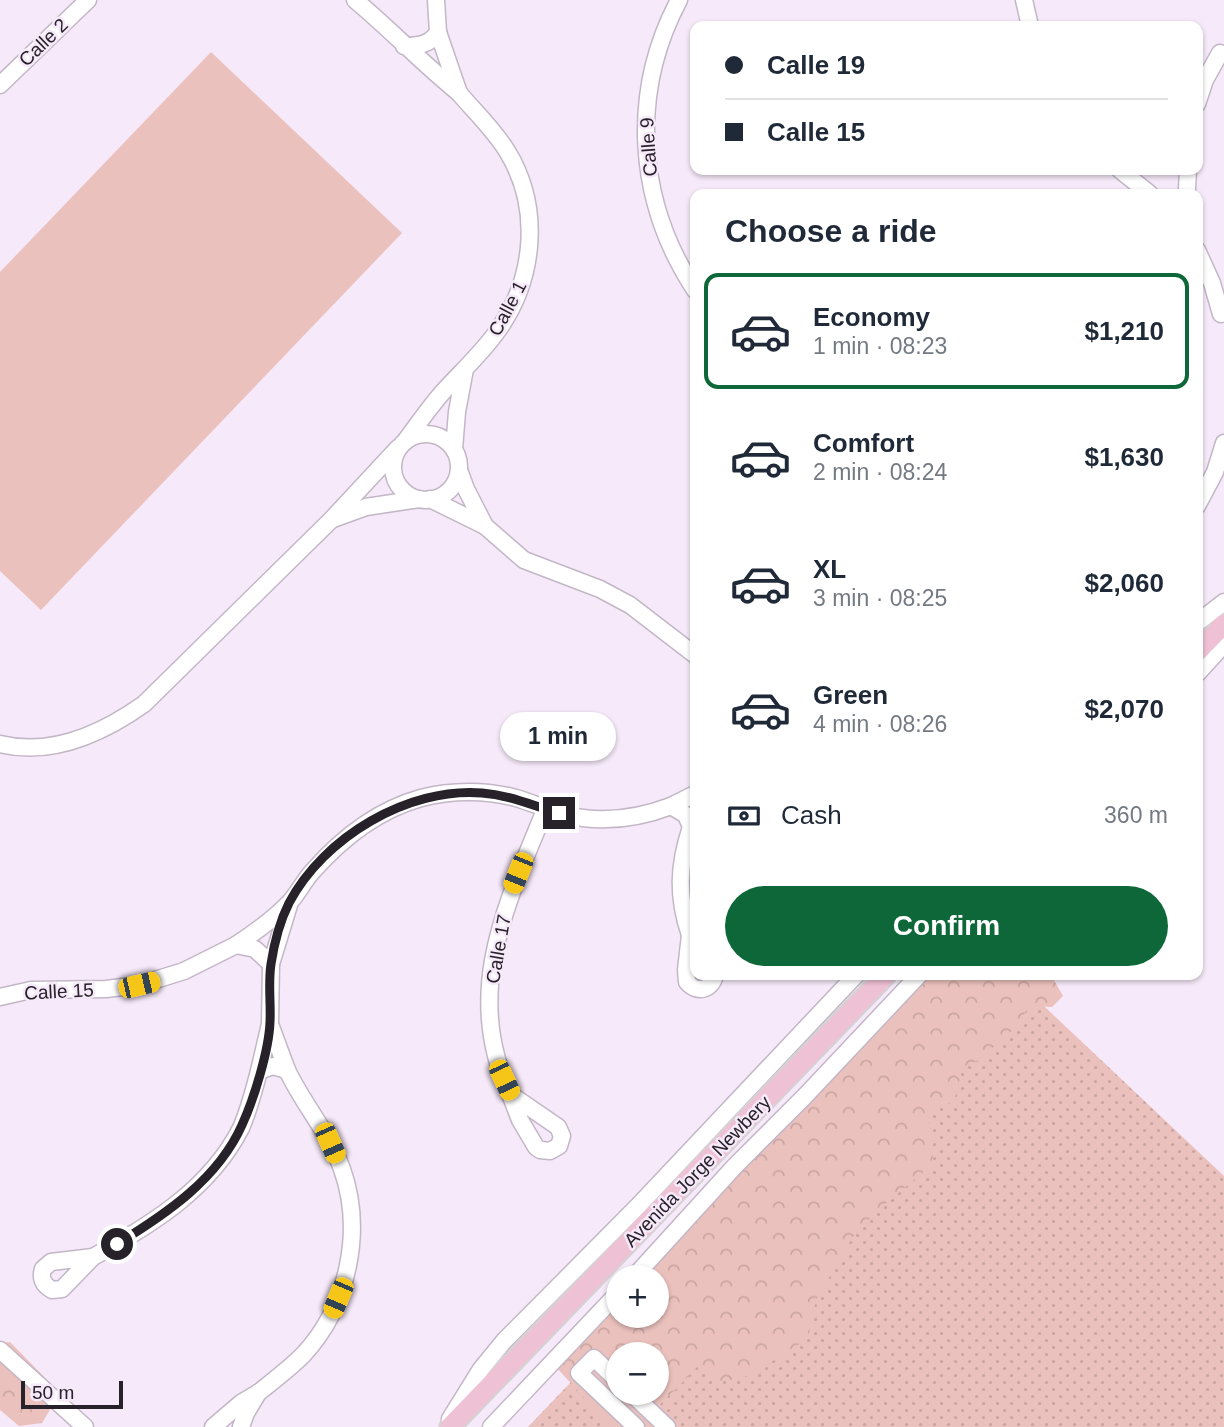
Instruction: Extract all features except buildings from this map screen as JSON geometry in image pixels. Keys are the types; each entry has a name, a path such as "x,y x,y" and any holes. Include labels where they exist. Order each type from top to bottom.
{"main road":[{"path":"1203,646 1224,624"},
{"name":"Avenida Jorge Newbery","path":"448,1427 881,980"}],"street":[{"name":"Calle 2","path":"0,85 88,0"},
{"path":"355,0 459,93"},
{"path":"436,0 438,32 459,93"},
{"name":"Calle 9","path":"679,0 660,44 653,69 646,104 646,145 650,180 662,227 676,260 690,282"},
{"path":"1024,0 1029,21"},
{"path":"404,46 425,44 438,32"},
{"path":"1203,86 1223,50"},
{"name":"Calle 1","path":"0,744 61,744 116,724 144,704 331,520 402,444 495,334 517,297 526,273 530,221 524,190 507,152 459,93"},
{"path":"1126,175 1144,189"},
{"path":"1203,263 1223,319"},
{"path":"466,367 457,412 454,449 466,489 485,526"},
{"path":"454,449 437,435 426,433 402,444 394,458 392,468 395,479 409,495 425,499 485,526 524,560 600,589 630,605 690,651"},
{"path":"1203,495 1215,472 1224,443"},
{"path":"331,520 366,507 441,496 456,481 459,470"},
{"path":"1203,618 1224,602"},
{"path":"1203,667 1224,644"},
{"path":"93,1257 162,1216 180,1202 206,1176 233,1141 242,1125 260,1071 270,1024 271,964 290,902 343,839 375,818 409,803 437,795 481,793 517,799 545,810 581,818 615,820 648,815 690,796"},
{"path":"671,806 690,820"},
{"name":"Calle 17","path":"510,1094 492,1032 492,964 509,897 545,810"},
{"path":"690,831 684,848 679,881 683,912 690,933"},
{"name":"Calle 15","path":"0,997 31,990 106,989 139,985 184,971 236,945 290,902"},
{"path":"236,945 255,949 271,964"},
{"path":"690,949 687,982 695,989 705,989 714,980"},
{"path":"448,1427 481,1369 504,1341 637,1207 851,980"},
{"path":"645,1265 735,1166 914,980"},
{"path":"212,1427 294,1363 319,1334 343,1285 351,1243 351,1214 342,1170 330,1143 305,1105 287,1070 270,1024"},
{"path":"260,1071 273,1066 287,1070"},
{"path":"491,1427 606,1306"},
{"path":"568,1346 587,1366"},
{"path":"0,1350 85,1427"},
{"path":"606,1370 594,1358 579,1373 636,1427"},
{"path":"241,1427 258,1393"},
{"path":"644,1405 667,1427"}],"green space":[{"path":"211,52 402,233 41,610 0,571 0,272"},
{"path":"926,980 1054,980 1063,996 1052,1007 1029,1006 1017,1026 979,1060 951,1072 960,1079 954,1101 938,1109 928,1121 932,1133 933,1164 879,1209 852,1238 816,1300 808,1338 741,1379 717,1381 699,1365 669,1396 669,1342 606,1342 606,1405 660,1405 636,1421 611,1427 555,1366 606,1313 606,1328 669,1328 669,1265 652,1265"},
{"path":"1006,980 1016,980 1224,1176 1224,1427 528,1427 606,1345 606,1405 669,1405 669,1342 609,1342 623,1328 669,1328 669,1304"},
{"path":"10,1342 60,1393 42,1423 19,1426 0,1410 0,1343"}],"route":[{"path":"117,1244 180,1202 219,1161 242,1125 251,1102 270,1024 271,964 283,919 290,902 310,875 343,839 375,818 421,798 437,795 500,795 559,813"}]}
